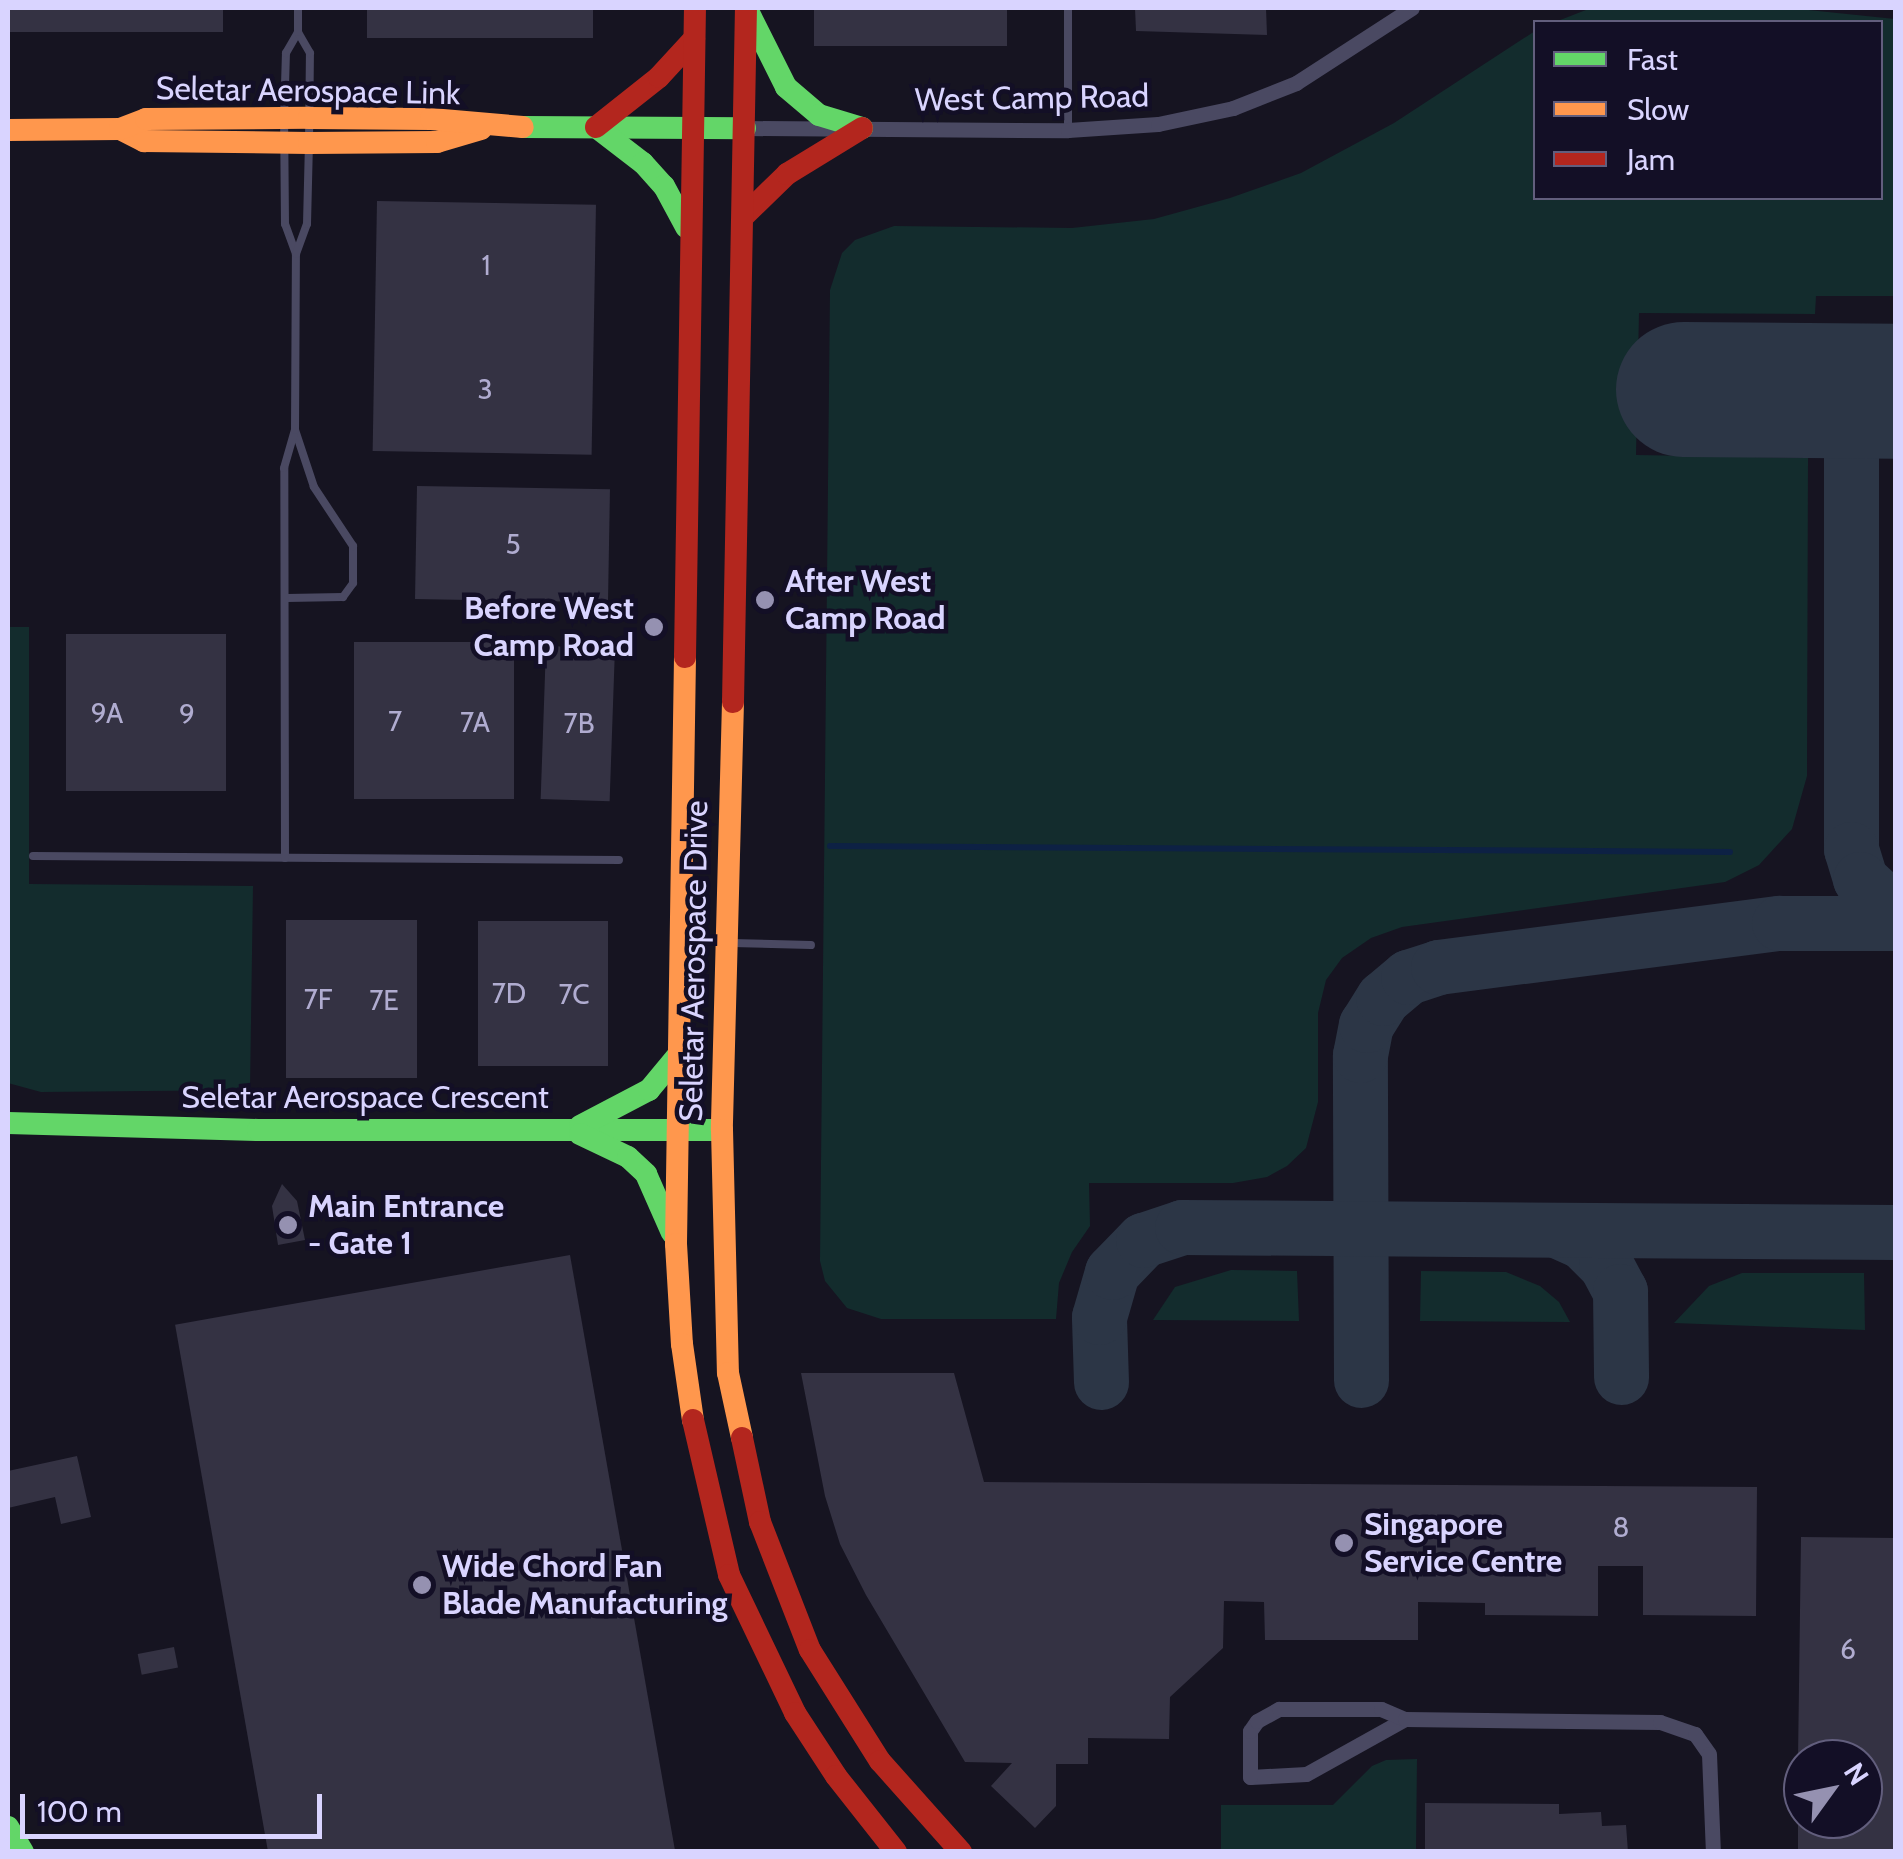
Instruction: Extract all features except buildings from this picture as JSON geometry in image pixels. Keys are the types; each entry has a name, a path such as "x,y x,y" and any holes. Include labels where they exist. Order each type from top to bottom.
{"street":[{"name":"Seletar Aerospace Drive","path":"695,8 681,1130 676,1244 682,1344 698,1452 729,1575 795,1713 836,1776 896,1852"},
{"name":"Seletar Aerospace Drive","path":"746,8 746,214 722,1130 728,1372 760,1522 788,1601 835,1694 880,1760 931,1823 961,1852"},
{"path":"746,8 786,87 819,115 862,128"},
{"name":"West Camp Road","path":"745,128 1068,130 1158,124 1234,108 1296,83 1412,8"},
{"path":"690,234 664,186 644,163 596,127 659,77 694,39"},
{"name":"Seletar Aerospace Link","path":"8,130 120,129 146,118 431,118 489,127 745,128"},
{"name":"Seletar Aerospace Link","path":"120,129 144,140 309,143 437,142 489,127"},
{"path":"746,214 786,174 862,128"},
{"path":"572,1130 649,1090 679,1054"},
{"name":"Seletar Aerospace Crescent","path":"8,1123 42,1127 274,1130 722,1130"},
{"path":"572,1130 628,1156 646,1174 676,1244"},
{"path":"1405,1719 1306,1774 1250,1777 1250,1731 1257,1721 1280,1709 1381,1709 1405,1719 1660,1722 1681,1726 1695,1734 1709,1754 1713,1852"},
{"path":"8,1827 23,1852"}],"lane":[{"path":"296,254 308,224 310,54 298,32 298,8"},
{"path":"1068,8 1068,130"},
{"path":"285,858 288,598 282,584 284,468 295,430 296,254 285,224 284,119 286,53 298,32"},
{"path":"288,598 343,598 353,583 353,546 314,487 295,430"},
{"path":"33,856 619,860"},
{"path":"727,943 811,946"}],"green space":[{"path":"1591,8 1789,8 1895,19 1895,296 1816,296 1815,314 1639,313 1636,455 1808,458 1807,776 1792,829 1759,865 1725,882 1402,927 1371,938 1342,958 1326,980 1318,1013 1318,1102 1306,1148 1287,1166 1267,1177 1233,1183 1089,1183 1090,1226 1072,1252 1059,1283 1056,1319 881,1319 847,1308 825,1281 820,1261 830,290 842,253 855,240 894,226 1072,228 1154,219 1230,198 1301,173 1394,123 1533,32 1533,200 1883,200 1883,20 1560,20"},
{"path":"8,627 29,627 29,884 253,886 250,1090 41,1092 8,1083"},
{"path":"1231,1270 1297,1271 1299,1321 1153,1320 1175,1287"},
{"path":"1421,1271 1506,1272 1540,1286 1559,1302 1570,1322 1420,1321"},
{"path":"1742,1273 1864,1273 1865,1330 1674,1323 1709,1286"},
{"path":"1417,1759 1416,1851 1221,1851 1221,1805 1333,1805 1372,1766 1386,1760"}],"waterway":[{"path":"830,846 1730,852"}],"taxiway":[{"path":"1851,390 1851,849 1860,879 1896,912"},
{"path":"1361,1380 1360,1055 1366,1025 1383,998 1408,977 1438,967 1779,923 1896,923"},
{"path":"1101,1382 1099,1317 1112,1272 1143,1240 1182,1227 1896,1232"},
{"path":"1556,1230 1583,1242 1606,1265 1620,1291 1621,1377"}],"runway":[{"path":"1683,389 1896,391"}],"traffic: fast":[{"path":"750,15 786,87 819,115 862,128"},
{"path":"523,127 745,128"},
{"path":"596,127 643,163 664,186 686,227"},
{"path":"580,1126 649,1090 679,1054"},
{"path":"8,1123 258,1130 722,1130"},
{"path":"580,1134 628,1157 646,1174 672,1233"},
{"path":"8,1827 23,1852"}],"traffic: slow":[{"path":"8,130 120,129 146,119 309,118 431,119 523,127"},
{"path":"120,129 144,141 309,143 437,142 481,129"},
{"path":"685,657 676,1244 682,1344 693,1420"},
{"path":"733,702 722,1130 728,1373 742,1438"}],"traffic: jam":[{"path":"685,657 695,8"},
{"path":"733,702 746,8"},
{"path":"596,127 659,77 694,39"},
{"path":"745,215 787,174 862,128"},
{"path":"693,1420 729,1575 795,1713 836,1776 896,1852"},
{"path":"742,1438 760,1522 810,1650 880,1761 961,1852"}],"place":[{"name":"After West Camp Road","path":"765,600"},
{"name":"Before West Camp Road","path":"654,627"},
{"name":"Main Entrance - Gate 1","path":"288,1225"},
{"name":"Singapore Service Centre","path":"1344,1543"},
{"name":"Wide Chord Fan Blade Manufacturing","path":"422,1585"}]}
